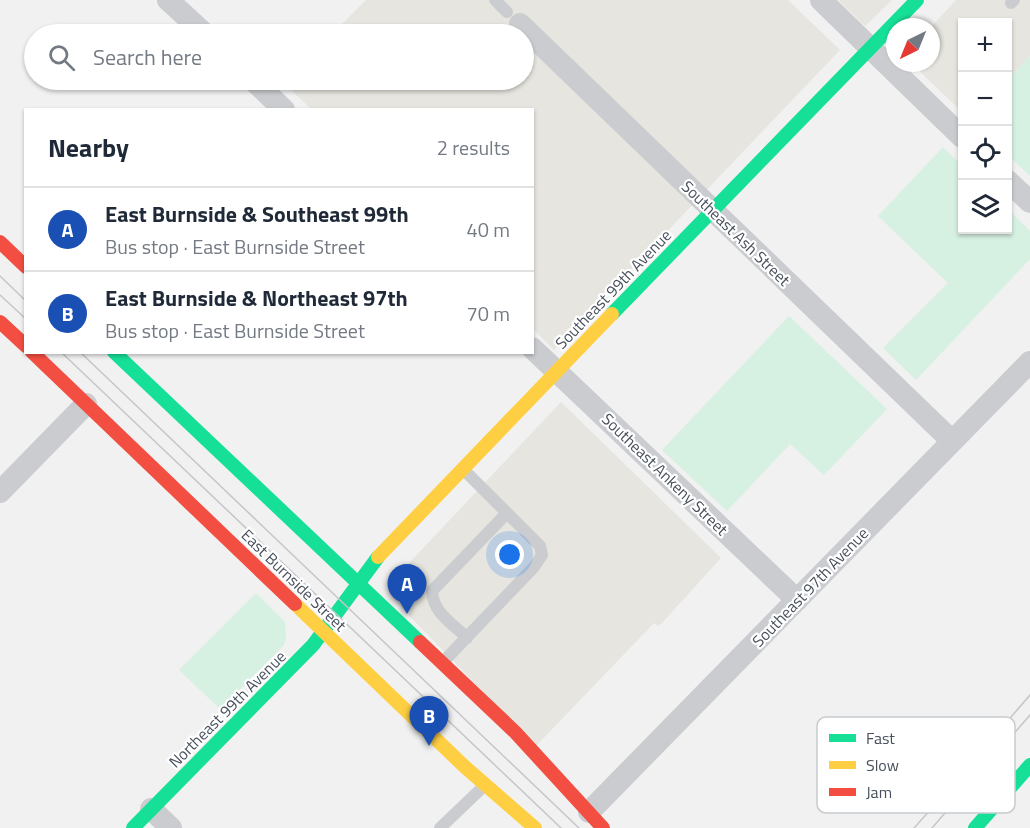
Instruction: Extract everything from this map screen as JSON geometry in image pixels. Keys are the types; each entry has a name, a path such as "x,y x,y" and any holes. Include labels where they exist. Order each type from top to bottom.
{"main road":[{"name":"Southeast 99th Avenue","path":"340,609 378,558 916,0"},
{"path":"0,242 24,265"},
{"path":"0,322 24,344"},
{"name":"East Burnside Street","path":"34,354 465,767 535,828"},
{"path":"116,354 515,732 596,820"},
{"name":"Northeast 99th Avenue","path":"133,828 313,645 340,609"},
{"path":"1015,782 1030,765"},
{"path":"1015,794 1030,782"},
{"path":"978,825 988,813"},
{"path":"978,825 993,813"}],"street":[{"path":"168,0 194,24"},
{"path":"821,0 958,132"},
{"name":"Southeast Ash Street","path":"513,18 519,24"},
{"name":"Southeast Ash Street","path":"534,38 952,441"},
{"path":"263,90 282,108"},
{"path":"1012,185 1030,202"},
{"name":"Southeast Ankeny Street","path":"534,350 797,600"},
{"name":"Southeast 97th Avenue","path":"596,820 797,600 1030,362"},
{"path":"0,492 86,404"},
{"path":"151,809 171,828"}],"lane":[{"path":"495,0 513,18"},
{"path":"442,663 534,567 542,555 540,546 463,469"},
{"path":"467,638 436,608 432,599 432,591 507,513"},
{"path":"440,828 486,784"}],"shaded area":[{"path":"366,0 788,0 840,50 554,350 534,330 534,108 310,108 291,90 534,90 534,24 342,24"},
{"path":"838,0 892,0 865,26"},
{"path":"956,0 1030,0 1030,56 1012,75 1012,18 958,18 958,108 920,72 940,72 939,18"},
{"path":"561,402 721,558 662,623 658,626 654,623 536,746 394,600 392,581"}],"green space":[{"path":"1030,56 1030,176 1012,159 1012,75"},
{"path":"943,147 958,162 958,234 1012,234 1012,213 1030,231 1030,259 916,380 883,348 948,283 878,216"},
{"path":"789,316 887,409 824,475 790,444 727,511 662,450"},
{"path":"256,593 285,622 284,645 220,709 179,670"}],"tram line":[{"path":"0,276 24,299"},
{"path":"0,295 24,317"},
{"path":"63,354 561,828"},
{"path":"82,354 579,828"},
{"path":"1011,717 1030,695"},
{"path":"1015,732 1030,715"},
{"path":"914,828 928,813"},
{"path":"932,828 945,813"}],"traffic: fast":[{"path":"612,314 917,0"},
{"path":"116,354 420,642"},
{"path":"133,828 313,645 378,557"},
{"path":"1015,782 1030,765"},
{"path":"975,828 988,813"}],"traffic: slow":[{"path":"378,557 612,314"},
{"path":"295,604 465,767 535,828"}],"traffic: jam":[{"path":"0,242 24,265"},
{"path":"0,322 24,344"},
{"path":"34,354 295,604"},
{"path":"420,642 515,732 603,828"}],"place":[{"name":"East Burnside & Southeast 99th","path":"407,614"},
{"name":"East Burnside & Northeast 97th","path":"429,746"}]}
